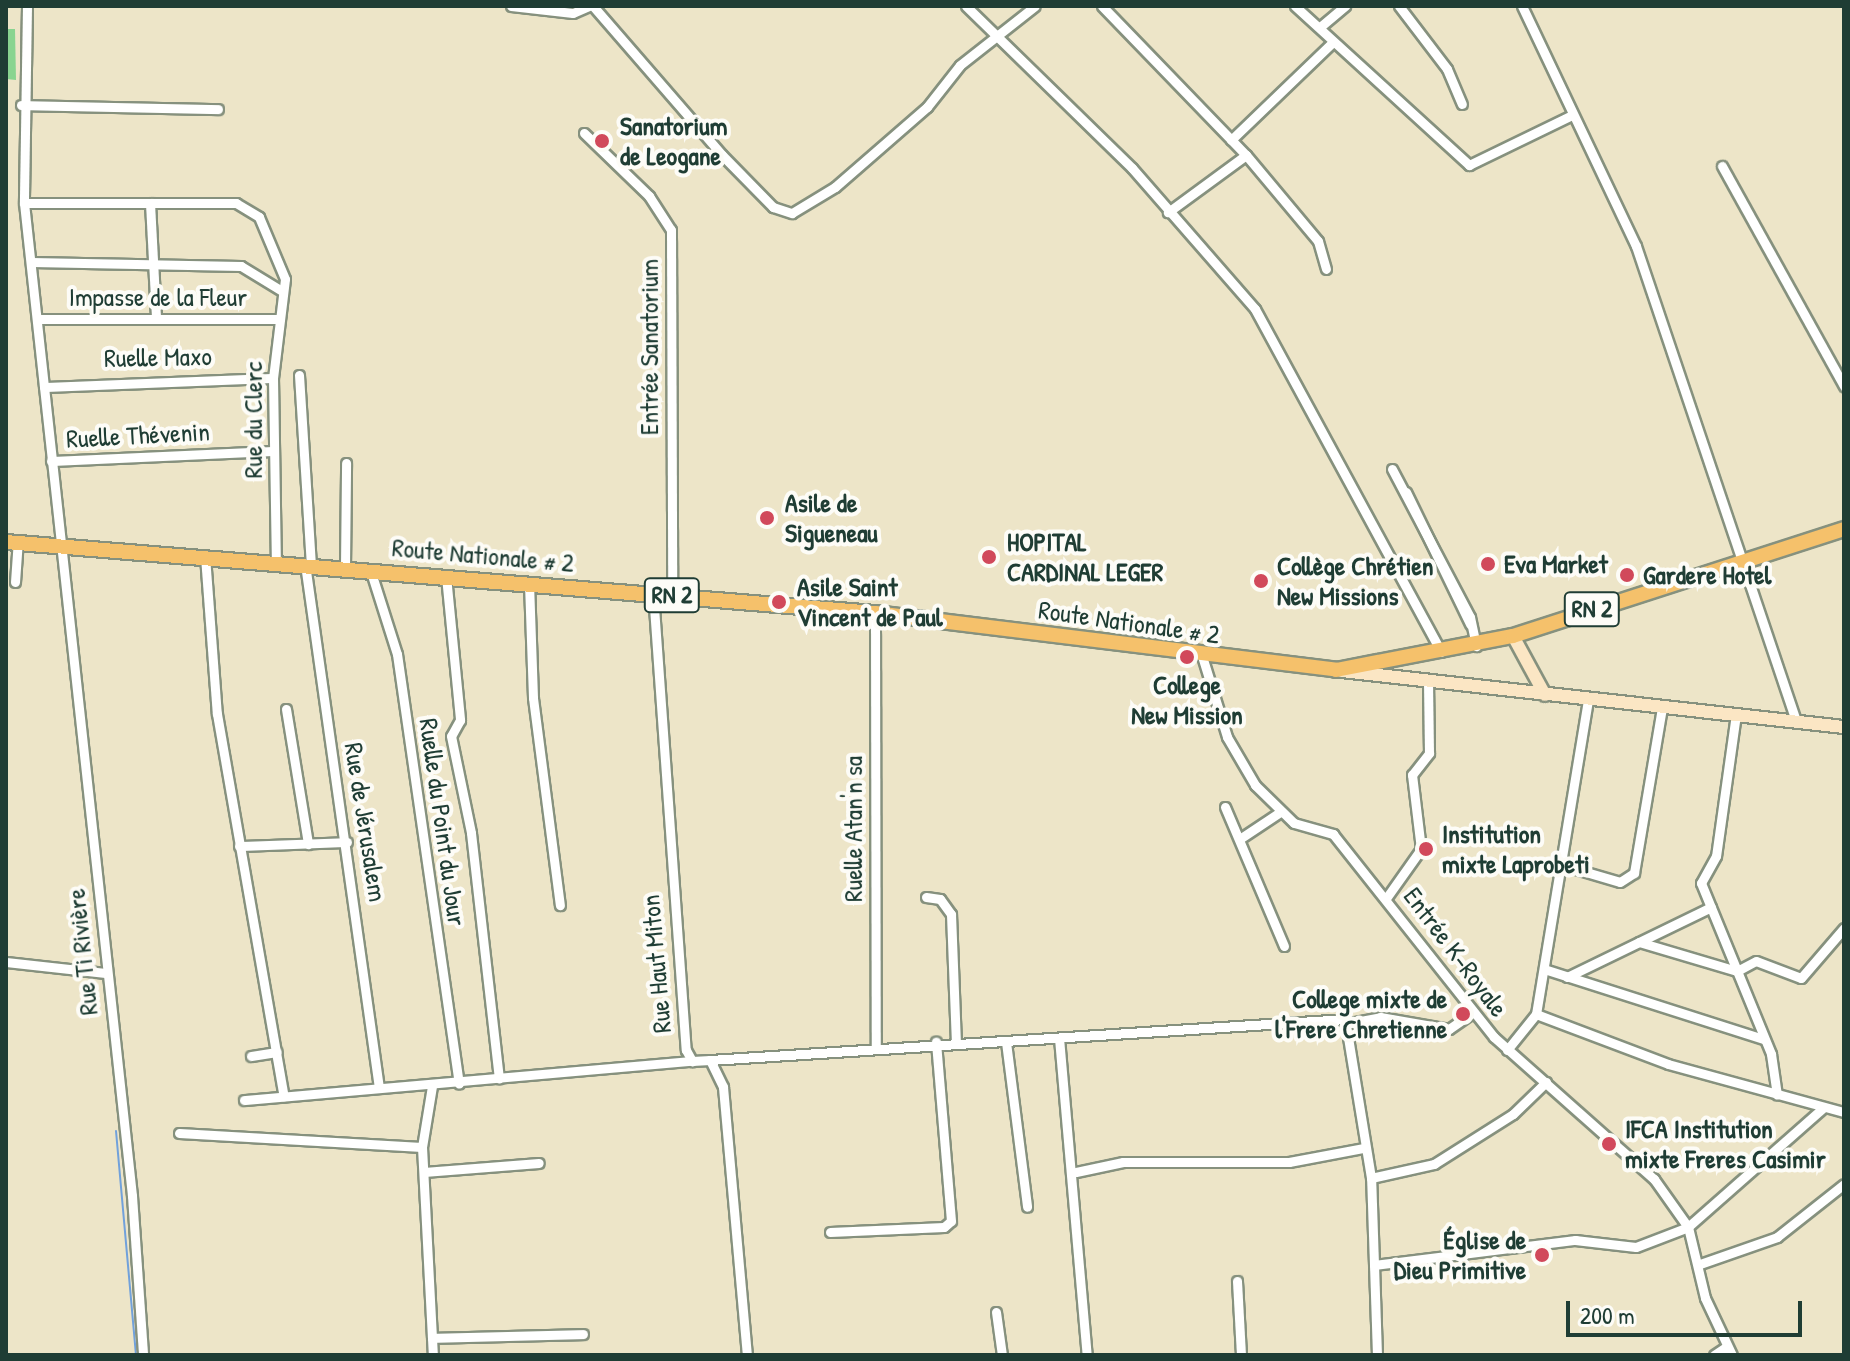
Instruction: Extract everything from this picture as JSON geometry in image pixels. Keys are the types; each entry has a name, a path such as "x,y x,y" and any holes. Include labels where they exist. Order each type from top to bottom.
{"main road":[{"name":"Route Nationale # 2","path":"12,542 529,582 875,613 1202,656 1336,670 1444,654 1513,636 1746,558 1844,529"},
{"path":"1513,636 1545,695"},
{"path":"1336,670 1428,684 1844,727"}],"street":[{"name":"Rue Ti Rivière","path":"27,6 21,105 24,203 39,319 59,545 143,1355"},
{"path":"511,6 573,13 591,6 722,155 773,207 792,213 835,187 995,36 1035,6"},
{"path":"966,6 1168,212 1255,309 1444,654"},
{"path":"1102,6 1246,155 1318,241 1326,269"},
{"path":"1295,6 1469,165 1572,115"},
{"path":"1320,27 1345,6"},
{"path":"1399,6 1447,69 1462,104"},
{"path":"1522,6 1636,246 1746,558 1796,721"},
{"path":"1231,140 1333,42"},
{"path":"21,105 218,109"},
{"name":"Entrée Sanatorium","path":"584,133 649,196 671,230 672,595"},
{"path":"1168,212 1246,155"},
{"path":"1722,166 1844,386"},
{"path":"24,203 150,203 156,318"},
{"name":"Rue du Clerc","path":"150,203 248,206 285,279 277,319 273,378 276,562"},
{"path":"31,262 153,259 241,266 282,291"},
{"name":"Impasse de la Fleur","path":"39,319 277,319"},
{"name":"Rue de Jérusalem","path":"299,375 308,564 379,1088"},
{"name":"Ruelle Maxo","path":"44,387 273,378"},
{"name":"Ruelle Thévenin","path":"51,461 274,451"},
{"path":"345,567 346,463"},
{"path":"1392,469 1470,624 1476,646"},
{"path":"12,542 15,582"},
{"path":"205,556 217,714 284,1096"},
{"name":"Ruelle du Point du Jour","path":"370,569 397,654 459,1084"},
{"path":"446,576 460,720 451,736 471,833 499,1078"},
{"path":"529,582 533,698 560,905"},
{"name":"Rue Haut Miton","path":"653,593 662,796 692,1061 936,1042 1006,1042 1350,1023 1380,1017 1449,1029 1472,1013"},
{"name":"Ruelle Atan'n sa","path":"875,613 876,1046"},
{"path":"1202,656 1227,737 1280,812 1241,838"},
{"path":"1387,897 1421,849 1412,775 1429,753 1428,684"},
{"path":"1507,1050 1536,1014 1588,700"},
{"path":"1562,865 1620,882 1634,873 1662,707"},
{"path":"286,709 308,844"},
{"path":"1736,714 1716,856 1701,883 1779,1077 1777,1095"},
{"path":"1225,807 1241,838 1284,946"},
{"name":"Entrée K-Royale","path":"1280,812 1333,834 1387,897 1472,1013 1507,1050 1654,1179 1688,1227 1729,1351"},
{"path":"239,846 347,842"},
{"path":"926,897 940,899 951,914 956,1042"},
{"path":"1567,977 1711,907"},
{"path":"1639,942 1737,971 1756,961 1801,978 1844,928"},
{"path":"6,962 105,973"},
{"path":"1544,969 1764,1039"},
{"path":"1536,1014 1777,1095 1844,1112"},
{"path":"1350,1023 1363,1148 1371,1178 1377,1355"},
{"path":"1059,1038 1076,1172 1087,1355"},
{"path":"830,1232 944,1227 951,1221 936,1042"},
{"path":"1006,1042 1027,1207"},
{"path":"251,1056 277,1052"},
{"path":"710,1060 729,1117 747,1355"},
{"path":"244,1100 459,1084 692,1061"},
{"path":"1371,1178 1434,1164 1513,1114 1546,1082"},
{"path":"432,1086 422,1147 433,1355"},
{"path":"1374,1265 1575,1240 1636,1247 1688,1227 1823,1108"},
{"path":"179,1133 422,1147"},
{"path":"1076,1172 1123,1162 1289,1162 1363,1148"},
{"path":"424,1172 539,1163"},
{"path":"1700,1264 1777,1237 1844,1184"},
{"path":"1237,1281 1241,1355"},
{"path":"996,1312 1002,1355"},
{"path":"432,1338 583,1334"},
{"path":"1714,1355 1729,1351"}],"green space":[{"path":"6,29 15,29 16,80 6,79"}],"waterway":[{"path":"116,1131 136,1355"}],"place":[{"name":"Sanatorium de Leogane","path":"602,141"},
{"name":"Asile de Sigueneau","path":"767,518"},
{"name":"HOPITAL CARDINAL LEGER","path":"989,557"},
{"name":"Eva Market","path":"1488,564"},
{"name":"Gardere Hotel","path":"1627,575"},
{"name":"Collège Chrétien New Missions","path":"1261,581"},
{"name":"Asile Saint Vincent de Paul","path":"779,602"},
{"name":"College New Mission","path":"1187,657"},
{"name":"Institution mixte Laprobeti","path":"1426,849"},
{"name":"College mixte de l'Frere Chretienne","path":"1463,1014"},
{"name":"IFCA Institution mixte Freres Casimir","path":"1609,1144"},
{"name":"Église de Dieu Primitive","path":"1542,1255"}]}
